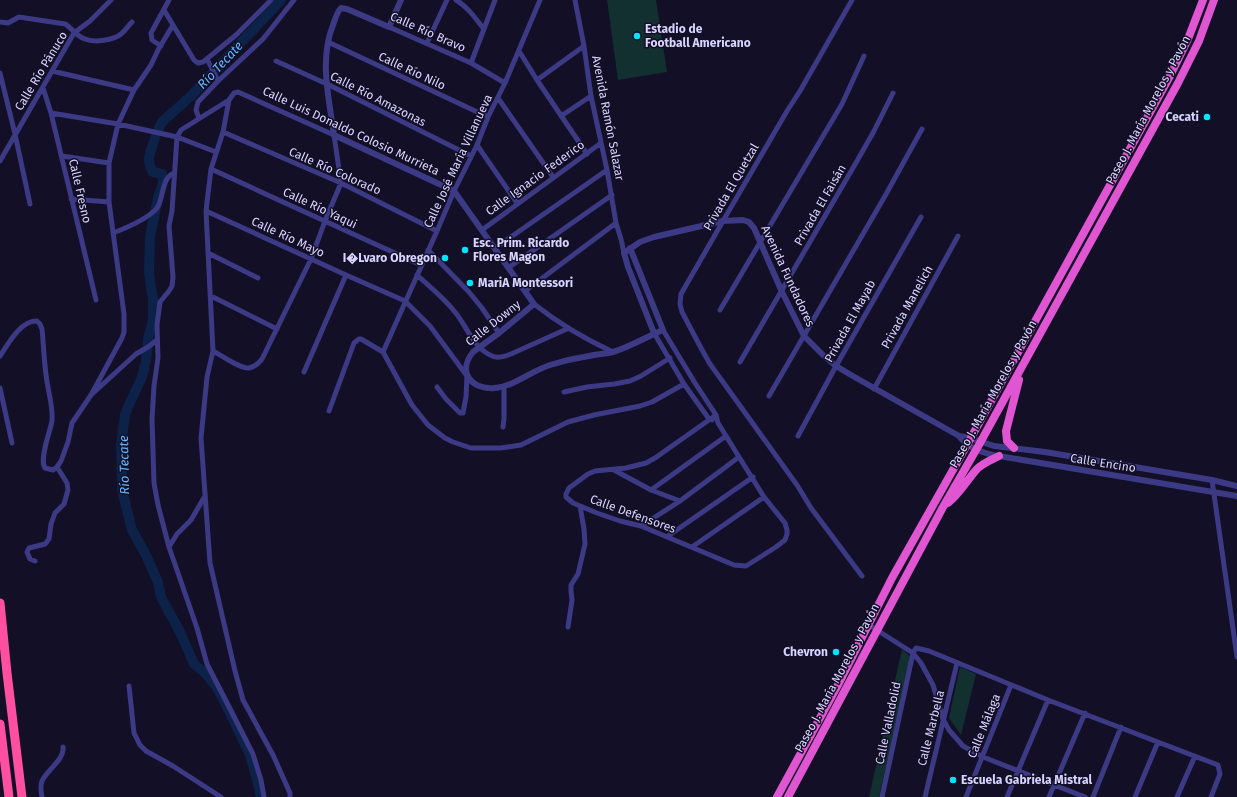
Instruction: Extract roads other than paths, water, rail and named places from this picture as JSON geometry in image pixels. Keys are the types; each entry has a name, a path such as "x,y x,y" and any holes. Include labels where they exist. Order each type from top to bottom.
{"highway":[{"name":"Paseo J. María Morelos y Pavón","path":"777,797 869,625 892,578 969,442 1170,76 1188,39 1203,0"},
{"name":"Paseo J. María Morelos y Pavón","path":"788,797 943,507 1022,367 1178,83 1199,41 1214,0"},
{"path":"1014,448 1007,441 1006,431 1022,367"},
{"path":"943,507 959,493 983,464 999,456"},
{"path":"0,602 22,797"},
{"path":"0,724 9,797"}],"street":[{"name":"Calle Río Pánuco","path":"0,161 74,33 90,21 111,0"},
{"path":"161,46 152,40 151,33 169,0"},
{"path":"164,10 194,60 198,63 203,62 236,35 271,0"},
{"path":"198,118 196,110 198,102 263,39 294,0"},
{"path":"389,27 400,0"},
{"path":"427,43 447,0"},
{"path":"456,0 470,12 484,29"},
{"path":"471,63 495,0"},
{"name":"Calle José María Villanueva","path":"383,352 454,191 477,146 488,117 505,83 540,0"},
{"name":"Avenida Ramón Salazar","path":"576,0 591,96 612,195 616,223 624,253 654,334 670,358 684,384 709,419"},
{"name":"Privada El Quetzal","path":"852,0 681,294 680,304 682,312 710,364 862,576"},
{"name":"Calle Río Bravo","path":"328,42 340,9 342,8 471,63 505,83"},
{"path":"0,22 8,23 19,17 65,24 69,26 74,33 84,39 108,40 122,34 132,22"},
{"path":"0,356 13,336 24,326 32,321 37,321 40,324 42,329 47,386 52,411 52,421 42,464 45,468 52,470 57,467 61,461 68,442 72,423 91,395 124,332 124,314 109,202 109,163 118,124 134,90 151,65 173,25"},
{"path":"213,351 246,368 255,366 262,359 311,259 325,221 342,183 327,84 326,53 328,42"},
{"name":"Calle Río Nilo","path":"328,42 488,117"},
{"path":"537,80 584,46"},
{"path":"519,51 587,154"},
{"path":"720,310 842,104 864,56"},
{"path":"206,59 218,81"},
{"name":"Calle Río Amazonas","path":"276,61 327,84 471,156"},
{"path":"52,71 134,90"},
{"path":"0,74 30,204"},
{"name":"Calle Fresno","path":"43,88 62,156 96,300"},
{"name":"Calle Luis Donaldo Colosio Murrieta","path":"229,100 234,93 238,92 454,191"},
{"name":"Privada El Faisán","path":"740,362 857,162 893,93"},
{"path":"561,116 591,96"},
{"path":"498,98 553,177"},
{"path":"229,100 181,130 177,137 172,211 169,226 173,278 170,291 160,302 157,340 158,358 154,386 152,419 153,465 154,483 158,505 168,547 197,628 207,664 253,754 261,780 264,797"},
{"path":"229,100 223,132 211,169 206,211 213,351 207,377 201,438 210,563 241,693 255,723 273,755 290,793 290,797"},
{"path":"51,113 118,124 177,137 216,152"},
{"path":"769,396 885,196 922,129"},
{"name":"Calle Río Colorado","path":"223,132 342,183 437,231"},
{"name":"Calle Ignacio Federico","path":"482,230 601,143"},
{"path":"477,146 517,203"},
{"path":"62,156 109,163"},
{"name":"Calle Río Yaqui","path":"211,169 421,265"},
{"path":"495,248 607,170"},
{"path":"113,233 134,225 156,210 159,205 167,177 174,173"},
{"path":"454,191 534,304 545,313 581,336 613,352"},
{"path":"508,268 612,195"},
{"path":"71,199 109,202"},
{"name":"Calle Río Mayo","path":"206,211 405,301"},
{"name":"Privada El Mayab","path":"798,436 921,217"},
{"name":"Avenida Fundadores","path":"624,253 640,242 654,237 723,221 739,219 749,222 754,228 761,242 782,292 804,336 815,348 836,366 969,442"},
{"path":"525,291 616,223"},
{"name":"Privada Manelich","path":"874,389 958,236"},
{"name":"Avenida Ramón Salazar","path":"621,239 630,248 663,330 695,383 716,414 718,423 738,457 753,477 764,497 785,523 787,534 785,540 750,564 746,566 739,566"},
{"path":"428,250 469,292 482,308 499,334"},
{"path":"208,253 258,278"},
{"path":"304,372 346,275"},
{"path":"417,275 455,312 480,347 490,355 502,357 569,328"},
{"path":"210,296 277,329"},
{"path":"405,301 430,326 466,376 473,383 482,387 495,388 504,386 549,365 574,358 613,352 632,345 663,330"},
{"name":"Calle Downy","path":"437,387 446,399 460,413 463,413 467,385 466,366 472,352 499,334 534,304"},
{"path":"329,411 356,340 358,339 361,339 383,352 412,405 428,425 445,438 471,448 501,448 521,445 568,422 652,402 684,384"},
{"path":"91,395 136,354 157,340"},
{"path":"564,392 630,380 641,376 670,358"},
{"path":"503,427 504,386"},
{"path":"0,388 12,443"},
{"path":"613,470 637,466 650,460 716,414"},
{"path":"709,419 718,423"},
{"path":"651,490 726,436"},
{"name":"Calle Encino","path":"969,442 978,446 994,446 1045,452 1212,480 1237,486"},
{"name":"Calle Encino","path":"978,446 984,453 999,456 1237,496"},
{"path":"641,526 680,501 738,457"},
{"path":"35,561 30,559 27,552 29,548 46,544 49,539 51,524 55,513 64,504 68,490 67,483 57,467"},
{"path":"613,470 651,490 680,501"},
{"name":"Calle Defensores","path":"613,470 594,471 588,474 569,488 566,497 570,502 580,506 620,521 641,526 668,536 729,564 739,566"},
{"path":"668,536 753,477"},
{"path":"1212,480 1237,657"},
{"path":"168,547 177,534 191,520 205,496"},
{"path":"692,547 764,497"},
{"path":"568,627 572,600 571,585 578,574 585,544 580,506"},
{"path":"869,625 913,653 921,663 932,681 943,719 949,730 963,746 982,757 1085,797"},
{"path":"913,653 916,648 920,649 1218,765 1220,770 1219,779 1211,797"},
{"name":"Calle Valladolid","path":"882,797 913,653"},
{"name":"Calle Marbella","path":"925,797 957,663"},
{"name":"Calle Málaga","path":"966,797 1011,685"},
{"path":"129,686 134,733 140,745 146,751 173,766 221,797"},
{"path":"1007,797 1048,700"},
{"path":"1049,797 1085,713"},
{"path":"1093,797 1121,728"},
{"path":"1135,797 1158,742"},
{"path":"42,797 42,782 62,756 64,752 63,747"},
{"path":"1177,797 1195,756"}],"waterway":[{"name":"Río Tecate","path":"159,128 162,122 192,95 281,0"},
{"name":"Río Tecate","path":"155,138 149,163 153,172 162,174 163,183 158,198 150,237 149,272 153,298 153,320 148,339 146,361 142,377 125,415 121,445 122,490 132,530 146,555 158,582 161,597 180,632 194,664 205,673 216,686 232,717 250,755 261,797"}],"place":[{"name":"Estadio de Football Americano","path":"637,36"},
{"name":"Cecati","path":"1207,117"},
{"name":"Esc. Prim. Ricardo Flores Magon","path":"465,250"},
{"name":"I�Lvaro Obregon","path":"445,258"},
{"name":"MariA Montessori","path":"470,283"},
{"name":"Chevron","path":"836,652"},
{"name":"Escuela Gabriela Mistral","path":"953,780"}]}
